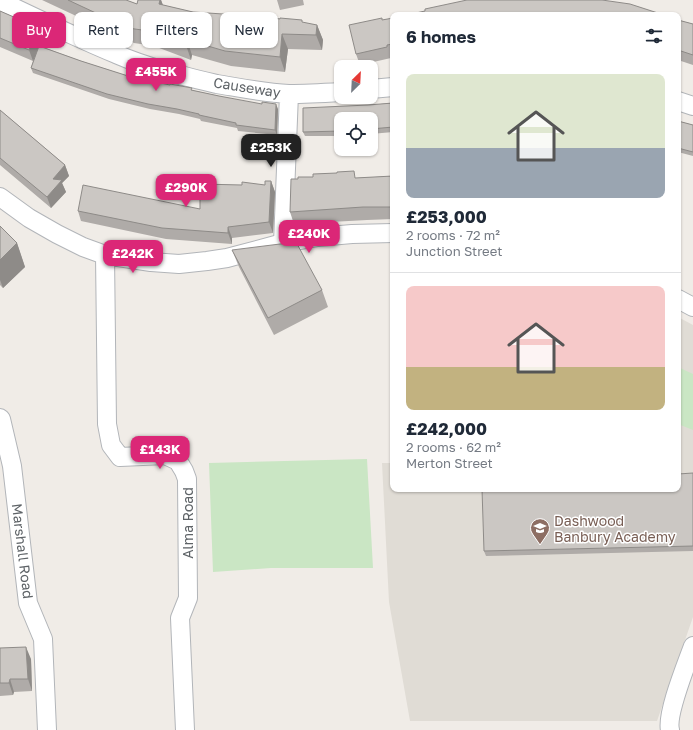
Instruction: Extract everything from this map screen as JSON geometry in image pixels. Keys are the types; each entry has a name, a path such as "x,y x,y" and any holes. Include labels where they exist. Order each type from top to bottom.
{"street":[{"name":"Causeway","path":"0,1 116,54 140,63 198,80 239,88 289,94 334,92"},
{"path":"378,88 390,87"},
{"path":"283,243 289,94"},
{"path":"681,102 693,106"},
{"path":"0,197 29,218 83,247 105,255 151,262 179,264 227,258 283,243 352,234 390,233"},
{"name":"Alma Road","path":"105,255 107,424 111,445 120,457 165,455 178,461 187,479 188,598 180,618 185,730"},
{"path":"681,301 693,307"},
{"name":"Marshall Road","path":"0,418 2,418 6,466 28,603 43,639 47,730"},
{"path":"670,730 670,714 693,646"}],"shaded area":[{"name":"Dashwood Banbury Academy","path":"681,319 693,325 693,617 657,721 410,721 389,602 382,463 390,463 390,492 681,492"}],"green space":[{"path":"681,368 693,374 693,430 681,425"},
{"path":"367,459 373,568 271,568 213,572 209,463"}],"building":[{"path":"68,0 126,0 137,4 138,0 160,0 159,4 193,12 141,12 141,30 133,29 133,12 94,12"},
{"path":"467,0 602,0 630,4 655,12 420,12 425,11 425,9"},
{"path":"0,11 12,16 12,43 0,38"},
{"path":"212,13 220,14 220,48 278,48 278,19 280,18 302,20 302,22 317,25 316,35 282,34 280,57 225,51 212,47"},
{"path":"382,18 382,20 390,19 390,44 387,45 387,47 356,54 349,25"},
{"path":"681,21 693,24 693,55 681,51"},
{"path":"38,48 45,48 128,76 192,88 191,90 219,96 262,104 262,102 276,104 275,130 236,125 236,123 199,114 107,94 31,68"},
{"path":"390,103 390,127 378,128 378,112 334,112 334,131 303,132 303,108"},
{"path":"0,110 65,165 53,179 62,180 47,197 0,158"},
{"path":"681,122 693,125 693,152 681,149"},
{"path":"354,171 355,178 390,176 390,207 363,207 290,212 291,179 298,179 298,177 313,177 313,174"},
{"path":"265,181 271,181 269,222 228,227 228,233 162,228 78,211 83,185 200,209 200,184 242,185 242,182 265,185"},
{"path":"0,226 17,243 0,260"},
{"path":"296,242 322,290 268,318 232,250"},
{"path":"693,473 693,546 484,551 482,492 681,492 681,474"},
{"path":"26,647 28,679 10,679 9,683 0,683 0,648"}],"place":[{"name":"Dashwood Banbury Academy","path":"540,545"}]}
